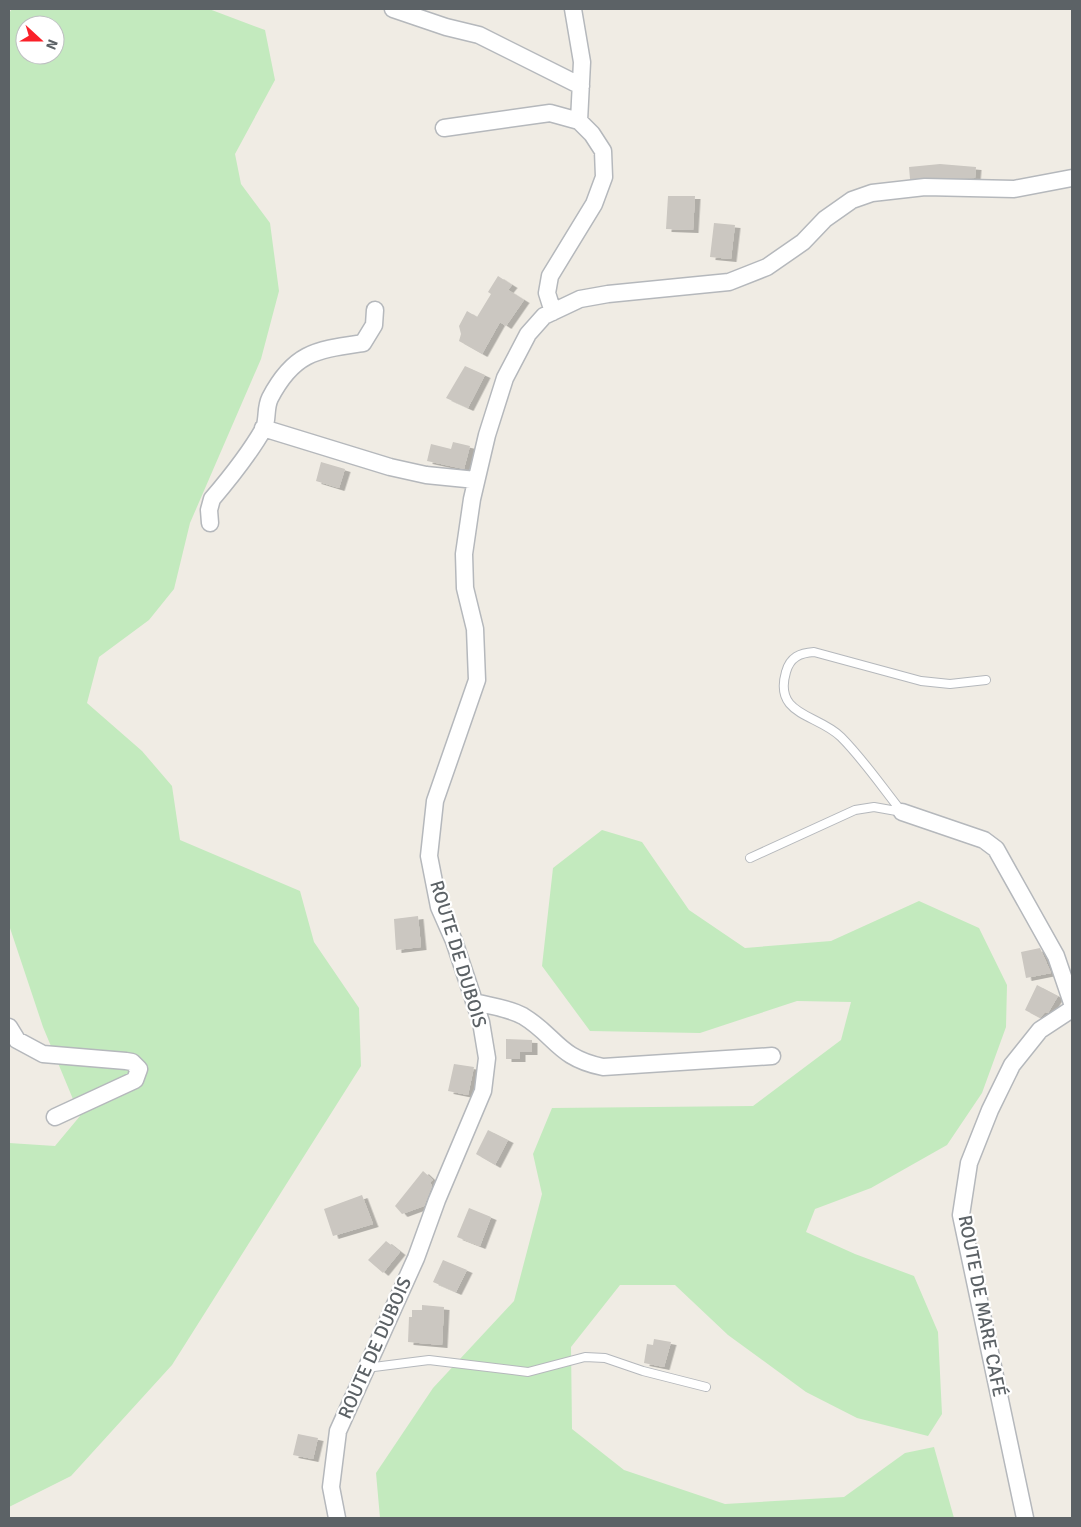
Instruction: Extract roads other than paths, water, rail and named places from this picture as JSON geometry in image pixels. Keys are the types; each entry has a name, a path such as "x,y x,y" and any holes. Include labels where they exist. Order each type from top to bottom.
{"street":[{"path":"393,9 480,36 581,86"},
{"path":"573,9 582,62 579,121"},
{"path":"444,128 550,113 579,121 592,134 602,151 604,177 594,204 550,276 547,292 553,312"},
{"name":"ROUTE DE DUBOIS","path":"337,1518 331,1487 338,1431 416,1258 437,1200 483,1091 486,1058 481,1022 454,940 438,907 429,856 435,801 477,680 475,629 466,588 464,554 476,480 505,378 528,334 544,316 580,299 608,294 729,282 767,267 803,242 825,220 852,200 872,193 925,187 1014,188 1072,178"},
{"path":"210,523 209,510 212,499 263,428 270,398 288,371 302,357 312,352 363,343 374,325 375,310"},
{"path":"263,428 390,468 426,475 476,480"},
{"path":"902,812 984,840 996,849 1056,956 1072,1003"},
{"path":"474,1002 520,1014 532,1022 562,1051 587,1064 602,1067 772,1056"},
{"name":"ROUTE DE MARE CAFÉ","path":"1025,1518 961,1216 969,1162 990,1110 1012,1065 1040,1030 1072,1010"},
{"path":"9,1027 17,1040 43,1054 126,1061 132,1062 139,1069 135,1080 55,1117"}],"lane":[{"path":"902,812 840,736 795,710 785,696 782,683 788,664 799,653 814,652 921,681 950,684 986,680"},
{"path":"750,858 855,810 874,807 902,812"},
{"path":"366,1368 429,1360 528,1372 585,1357 605,1358 643,1371 706,1387"}]}
